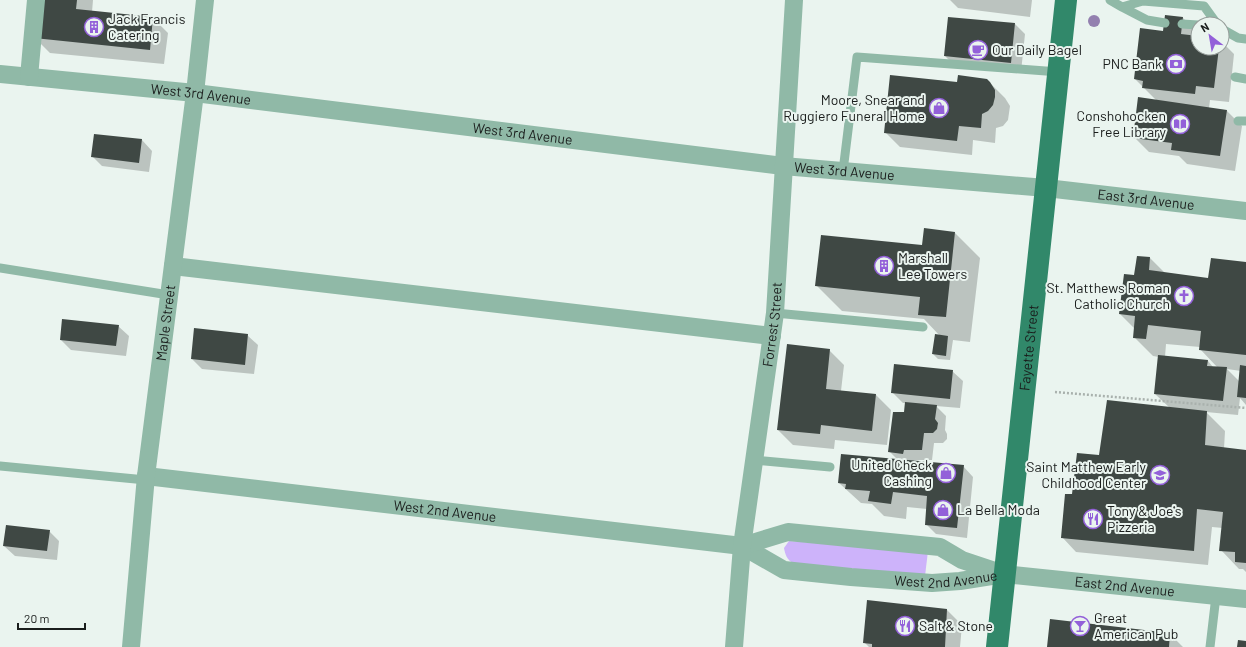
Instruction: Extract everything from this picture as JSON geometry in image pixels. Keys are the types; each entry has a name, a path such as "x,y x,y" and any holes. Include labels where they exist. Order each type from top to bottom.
{"main road":[{"name":"Fayette Street","path":"997,647 1066,0"}],"street":[{"path":"29,77 36,0"},
{"name":"Maple Street","path":"131,647 146,478 195,93 205,0"},
{"name":"Forrest Street","path":"734,647 742,546 775,313 794,0"},
{"name":"West 3rd Avenue","path":"0,74 195,93 783,166 1046,188"},
{"name":"East 3rd Avenue","path":"1046,188 1246,211"},
{"path":"173,266 772,336"},
{"name":"West 2nd Avenue","path":"146,478 742,546 784,570 932,583 960,581 1004,574"},
{"name":"West 2nd Avenue","path":"742,546 788,532 940,547 962,560 1004,574"},
{"name":"East 2nd Avenue","path":"1004,574 1246,599"}],"lane":[{"path":"1110,0 1122,8 1147,20 1165,22"},
{"path":"1122,8 1144,1 1204,6 1211,16"},
{"path":"1182,24 1190,24"},
{"path":"1230,34 1238,38 1246,39"},
{"path":"843,171 857,57 1059,72"},
{"path":"1235,78 1246,78"},
{"path":"0,268 170,295"},
{"path":"775,313 923,327"},
{"path":"754,460 830,468"},
{"path":"0,466 146,478"},
{"path":"1210,647 1216,596"}],"path":[{"path":"1056,392 1246,408"}],"shaded area":[{"path":"789,541 928,551 925,576 793,563 787,557 784,548"}],"building":[{"name":"Jack Francis Catering","path":"38,0 77,0 76,9 153,17 150,50 34,38"},
{"name":"PNC Bank","path":"1165,15 1183,17 1181,34 1190,35 1190,56 1218,56 1214,88 1196,86 1195,94 1142,88 1143,81 1134,79 1140,28 1163,31"},
{"path":"948,17 1015,23 1011,63 944,56"},
{"name":"Moore, Snear and Ruggiero Funeral Home","path":"890,75 957,82 958,75 987,79 995,90 993,105 988,111 982,114 981,128 959,126 957,141 884,133"},
{"name":"Conshohocken Free Library","path":"1138,97 1227,110 1220,156 1171,150 1172,143 1133,138"},
{"path":"94,134 142,139 139,163 91,157"},
{"name":"Marshall Lee Towers","path":"924,228 955,232 946,317 918,315 920,297 815,286 821,235 922,245"},
{"name":"St. Matthews Roman Catholic Church","path":"1137,256 1150,257 1149,270 1208,278 1211,258 1246,262 1246,355 1199,350 1201,331 1148,325 1146,339 1133,338 1135,316 1119,314 1124,274 1134,275"},
{"path":"62,319 119,325 116,346 60,340"},
{"path":"194,328 248,334 245,365 191,359"},
{"path":"935,334 948,336 946,356 932,354"},
{"path":"787,344 830,349 826,389 876,394 872,431 821,425 820,434 777,430"},
{"path":"1158,355 1208,360 1207,366 1227,367 1223,401 1154,394"},
{"path":"894,364 953,370 950,399 891,393"},
{"path":"1240,365 1246,366 1246,398 1237,397"},
{"name":"Saint Matthew Early Childhood Center","path":"1107,400 1207,411 1205,445 1246,450 1246,563 1235,562 1235,552 1219,551 1223,512 1197,509 1194,551 1061,538 1065,494 1072,494 1077,453 1099,455"},
{"path":"905,402 937,405 935,419 938,423 937,429 933,433 924,433 922,450 904,450 903,454 888,452 893,412 904,412"},
{"path":"841,454 964,465 957,528 925,525 927,496 893,492 891,504 868,501 870,491 845,489 846,484 838,483"},
{"path":"6,525 50,530 47,551 3,546"},
{"name":"Salt & Stone","path":"867,600 947,609 945,647 872,647 872,644 863,643"},
{"name":"Great American Pub","path":"1050,619 1170,633 1169,647 1047,647"},
{"path":"1238,640 1246,641 1246,647 1237,647"}],"place":[{"name":"Jack Francis Catering","path":"94,27"},
{"name":"Our Daily Bagel","path":"978,50"},
{"name":"PNC Bank","path":"1176,64"},
{"name":"Moore, Snear and Ruggiero Funeral Home","path":"939,108"},
{"name":"Conshohocken Free Library","path":"1180,124"},
{"name":"Marshall Lee Towers","path":"884,266"},
{"name":"St. Matthews Roman Catholic Church","path":"1184,296"},
{"name":"United Check Cashing","path":"946,473"},
{"name":"Saint Matthew Early Childhood Center","path":"1160,475"},
{"name":"La Bella Moda","path":"943,510"},
{"name":"Tony & Joe's Pizzeria","path":"1093,519"},
{"name":"Salt & Stone","path":"905,626"},
{"name":"Great American Pub","path":"1080,626"}]}
